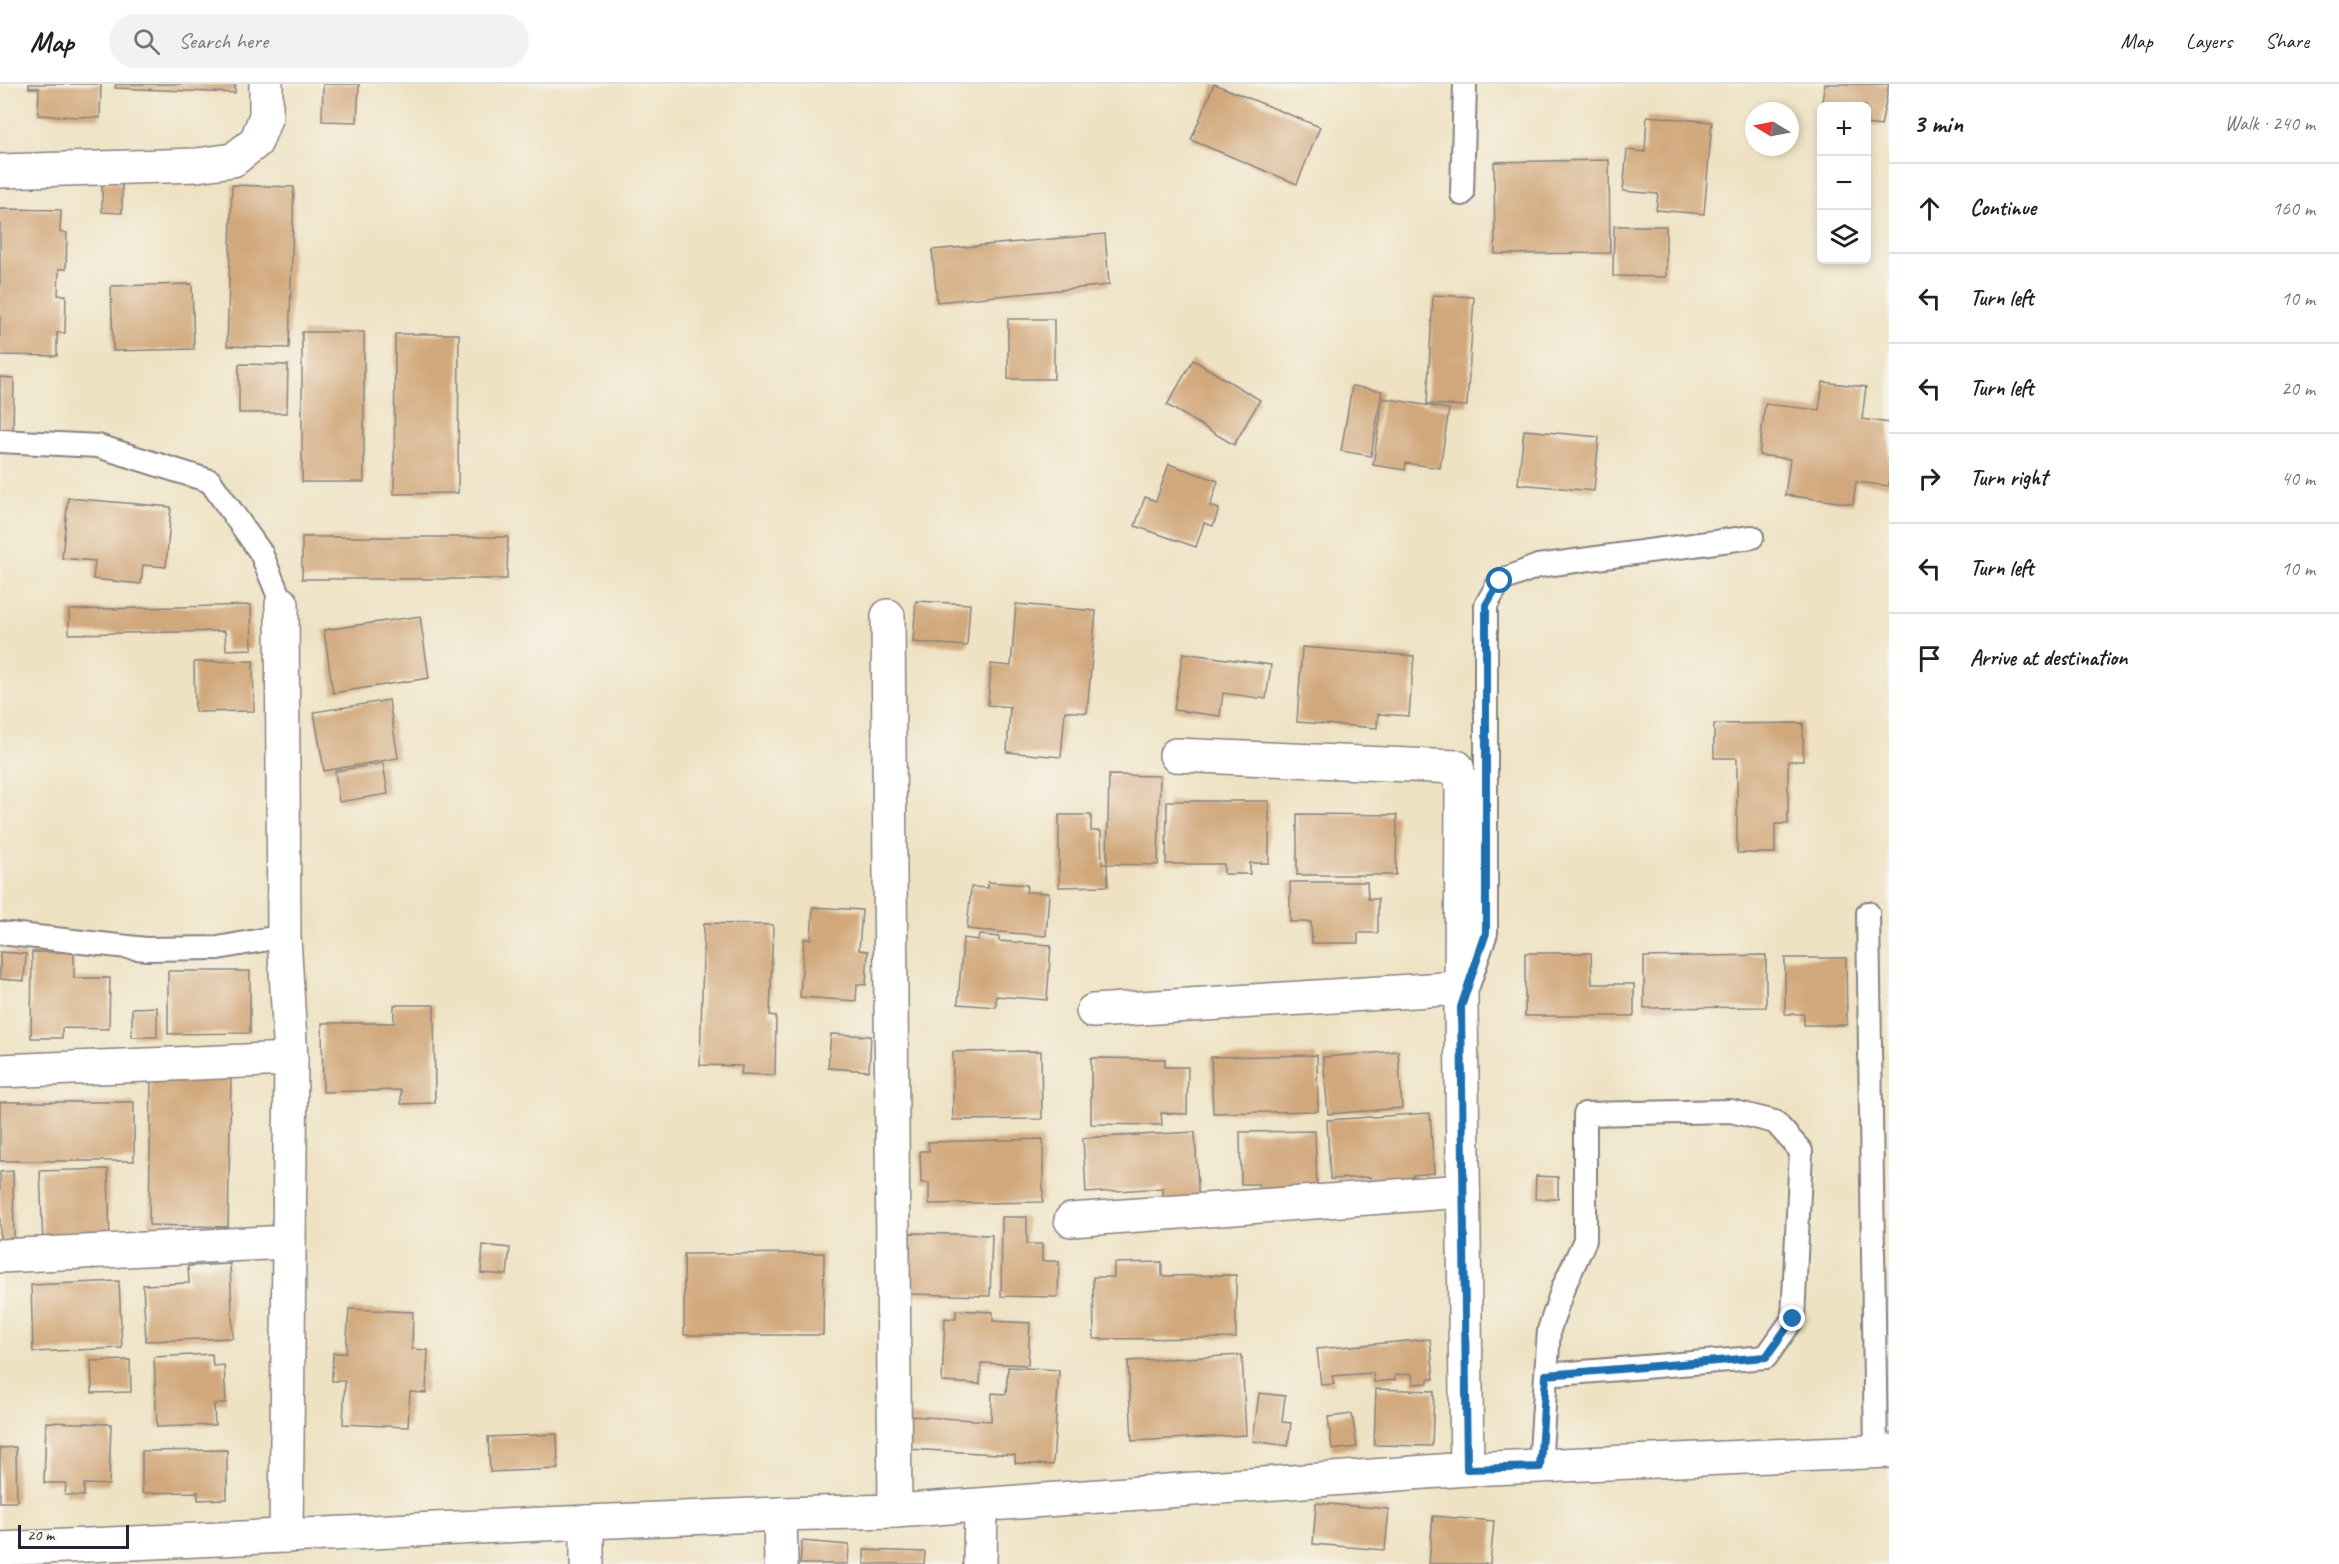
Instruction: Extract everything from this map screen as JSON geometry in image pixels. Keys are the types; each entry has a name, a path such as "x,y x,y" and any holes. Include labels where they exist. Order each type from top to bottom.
{"street":[{"path":"0,171 197,165 233,160 256,142 266,116 266,84"},
{"path":"282,604 284,936 291,1059 286,1536"},
{"path":"888,616 895,1511"},
{"path":"1176,755 1457,767 1462,788 1461,997 1467,1469"},
{"path":"1093,1011 1461,997"},
{"path":"0,1071 291,1059"},
{"path":"1071,1220 1463,1191"},
{"path":"0,1256 289,1242"},
{"path":"0,1550 47,1556 286,1536 895,1511 1467,1469 1882,1451"},
{"path":"980,1564 981,1506"},
{"path":"780,1514 781,1564"},
{"path":"586,1522 587,1564"}],"lane":[{"path":"1462,194 1465,84"},
{"path":"0,441 98,446 210,481 261,553 282,604"},
{"path":"1461,997 1486,933 1486,605 1500,581 1538,566 1752,537"},
{"path":"1868,913 1882,1451"},
{"path":"0,933 146,949 218,948 284,936"},
{"path":"1540,1467 1546,1375 1549,1330 1563,1288 1585,1240 1585,1114 1731,1111 1775,1122 1801,1151 1793,1319 1766,1357 1546,1375"}],"building":[{"path":"29,84 101,84 100,118 38,115 39,88 29,88"},
{"path":"116,84 235,84 235,93 115,88"},
{"path":"323,84 359,84 357,122 322,121"},
{"path":"1214,84 1320,127 1297,184 1191,140"},
{"path":"1825,84 1889,84 1881,126 1871,125 1871,102 1822,102"},
{"path":"1647,116 1712,122 1704,214 1656,210 1658,194 1623,191 1627,150 1645,152"},
{"path":"1609,160 1610,253 1495,254 1494,162"},
{"path":"102,182 122,183 122,213 102,212"},
{"path":"232,185 294,187 289,348 227,346"},
{"path":"0,209 61,210 60,232 67,233 66,269 59,269 58,295 66,295 65,333 57,333 57,356 0,355"},
{"path":"1614,226 1666,226 1666,277 1613,276"},
{"path":"1105,234 1109,285 937,302 932,250"},
{"path":"192,284 194,349 113,351 111,286"},
{"path":"1433,295 1474,297 1467,406 1427,404"},
{"path":"1008,319 1054,319 1054,379 1008,379"},
{"path":"302,332 364,332 364,482 302,482"},
{"path":"395,334 459,334 458,493 394,494"},
{"path":"1193,360 1260,400 1234,445 1167,405"},
{"path":"239,364 288,365 287,413 239,413"},
{"path":"0,377 14,378 13,429 0,429"},
{"path":"1823,382 1866,387 1862,419 1889,423 1889,486 1856,482 1853,504 1785,495 1790,459 1759,455 1765,404 1819,410"},
{"path":"1352,386 1382,391 1371,456 1341,451"},
{"path":"1383,398 1449,409 1440,468 1406,463 1405,470 1373,465"},
{"path":"1524,430 1599,437 1594,491 1518,484"},
{"path":"1169,464 1218,481 1210,506 1219,509 1213,526 1204,523 1196,547 1135,526 1145,497 1156,501"},
{"path":"68,498 171,507 166,567 143,565 141,584 93,579 95,561 62,558"},
{"path":"302,537 508,537 507,579 302,579"},
{"path":"916,601 970,604 967,646 913,642"},
{"path":"1016,604 1096,611 1087,713 1065,711 1061,757 1007,752 1010,707 988,705 991,664 1011,666"},
{"path":"251,605 252,649 226,650 225,631 69,634 69,610"},
{"path":"420,616 429,678 333,693 324,630"},
{"path":"1302,647 1414,656 1409,716 1378,714 1377,728 1297,722"},
{"path":"1183,653 1271,665 1266,699 1223,693 1220,716 1174,710"},
{"path":"253,661 254,711 195,712 194,662"},
{"path":"389,700 398,758 324,771 314,712"},
{"path":"1803,723 1803,761 1788,761 1788,824 1775,824 1775,853 1737,853 1737,758 1714,758 1714,724"},
{"path":"383,763 388,794 339,802 335,771"},
{"path":"1109,775 1160,776 1158,865 1107,864"},
{"path":"1167,801 1269,801 1269,863 1250,863 1250,874 1224,874 1224,864 1166,864"},
{"path":"1297,814 1397,815 1396,875 1297,875"},
{"path":"1059,815 1091,815 1091,831 1101,831 1102,864 1107,864 1108,886 1059,887"},
{"path":"988,882 1027,885 1026,892 1049,893 1046,936 967,929 971,887 988,888"},
{"path":"1290,882 1367,882 1368,899 1378,899 1378,933 1358,933 1358,943 1312,943 1311,922 1290,922"},
{"path":"813,907 862,910 859,950 868,951 866,985 857,984 856,1001 800,997 804,939 811,939"},
{"path":"704,923 773,925 770,1015 776,1016 775,1075 741,1074 742,1066 700,1065"},
{"path":"979,935 999,937 999,941 1051,945 1047,1000 996,996 996,1007 958,1004 963,938 978,940"},
{"path":"0,952 26,954 24,981 0,979"},
{"path":"32,952 74,952 74,978 110,978 109,1029 62,1028 62,1038 31,1038"},
{"path":"1525,953 1591,953 1592,984 1634,984 1634,1016 1525,1016"},
{"path":"1766,955 1766,1007 1644,1008 1644,957"},
{"path":"1785,958 1846,958 1847,1025 1804,1025 1804,1014 1785,1014"},
{"path":"168,971 250,971 250,1033 168,1034"},
{"path":"394,1005 434,1005 435,1103 401,1104 401,1090 323,1092 322,1023 394,1023"},
{"path":"157,1007 157,1037 132,1037 132,1008"},
{"path":"831,1034 871,1036 869,1071 828,1068"},
{"path":"1041,1051 1042,1119 953,1120 953,1052"},
{"path":"1398,1051 1402,1108 1328,1114 1323,1057"},
{"path":"1317,1055 1318,1111 1213,1113 1211,1057"},
{"path":"1091,1058 1165,1059 1165,1067 1188,1067 1187,1114 1161,1113 1162,1125 1091,1124"},
{"path":"151,1076 231,1077 228,1227 149,1225"},
{"path":"0,1102 134,1102 134,1161 0,1161"},
{"path":"1430,1113 1434,1173 1413,1175 1413,1185 1371,1188 1370,1177 1330,1179 1327,1120"},
{"path":"1315,1131 1317,1188 1259,1199 1259,1184 1241,1184 1240,1132"},
{"path":"1195,1132 1199,1207 1163,1209 1163,1188 1086,1193 1083,1138"},
{"path":"1043,1139 1043,1202 929,1204 929,1183 921,1183 920,1151 929,1151 928,1142"},
{"path":"108,1169 110,1243 43,1245 40,1171"},
{"path":"13,1171 14,1240 0,1241 0,1172"},
{"path":"1536,1176 1558,1177 1558,1199 1535,1199"},
{"path":"1002,1217 1027,1217 1027,1244 1042,1244 1042,1261 1059,1261 1058,1297 1001,1296"},
{"path":"910,1233 992,1235 990,1296 908,1294"},
{"path":"483,1245 510,1248 507,1275 481,1273"},
{"path":"824,1253 823,1335 684,1335 684,1254"},
{"path":"1162,1262 1162,1276 1236,1275 1236,1338 1094,1339 1093,1277 1114,1277 1114,1263"},
{"path":"230,1264 233,1338 146,1341 143,1285 189,1283 188,1266"},
{"path":"119,1281 122,1348 33,1352 31,1285"},
{"path":"349,1309 413,1312 412,1349 428,1350 426,1393 410,1392 408,1427 343,1424 345,1381 332,1381 333,1353 346,1353"},
{"path":"956,1310 993,1312 993,1321 1030,1323 1028,1365 981,1363 980,1384 942,1382 945,1318 956,1319"},
{"path":"1430,1339 1434,1379 1428,1379 1428,1383 1413,1384 1412,1374 1395,1375 1395,1380 1374,1382 1373,1373 1332,1376 1334,1384 1321,1385 1317,1349"},
{"path":"212,1354 213,1366 224,1365 226,1403 214,1404 215,1425 157,1427 154,1357"},
{"path":"1242,1355 1246,1435 1132,1441 1128,1361"},
{"path":"130,1360 131,1392 92,1393 91,1361"},
{"path":"1008,1367 1059,1370 1053,1465 1015,1463 1015,1455 908,1449 909,1416 991,1421 992,1393 1006,1394"},
{"path":"1376,1389 1434,1391 1432,1446 1374,1445"},
{"path":"1259,1393 1285,1396 1282,1422 1291,1423 1288,1446 1253,1441"},
{"path":"1352,1414 1357,1447 1332,1450 1328,1417"},
{"path":"46,1422 111,1424 109,1485 84,1484 84,1496 65,1495 66,1483 44,1483"},
{"path":"557,1434 558,1469 490,1472 488,1437"},
{"path":"16,1447 17,1502 0,1502 0,1448"},
{"path":"227,1450 227,1499 198,1500 198,1492 142,1493 142,1451"},
{"path":"1316,1503 1389,1509 1385,1550 1313,1544"},
{"path":"1433,1516 1494,1521 1490,1564 1429,1564"},
{"path":"802,1541 849,1545 848,1564 800,1564"},
{"path":"864,1550 925,1552 924,1564 864,1564"}],"route":[{"path":"1500,581 1486,605 1486,933 1461,1007 1467,1469 1540,1467 1546,1375 1766,1357 1793,1319"}]}
